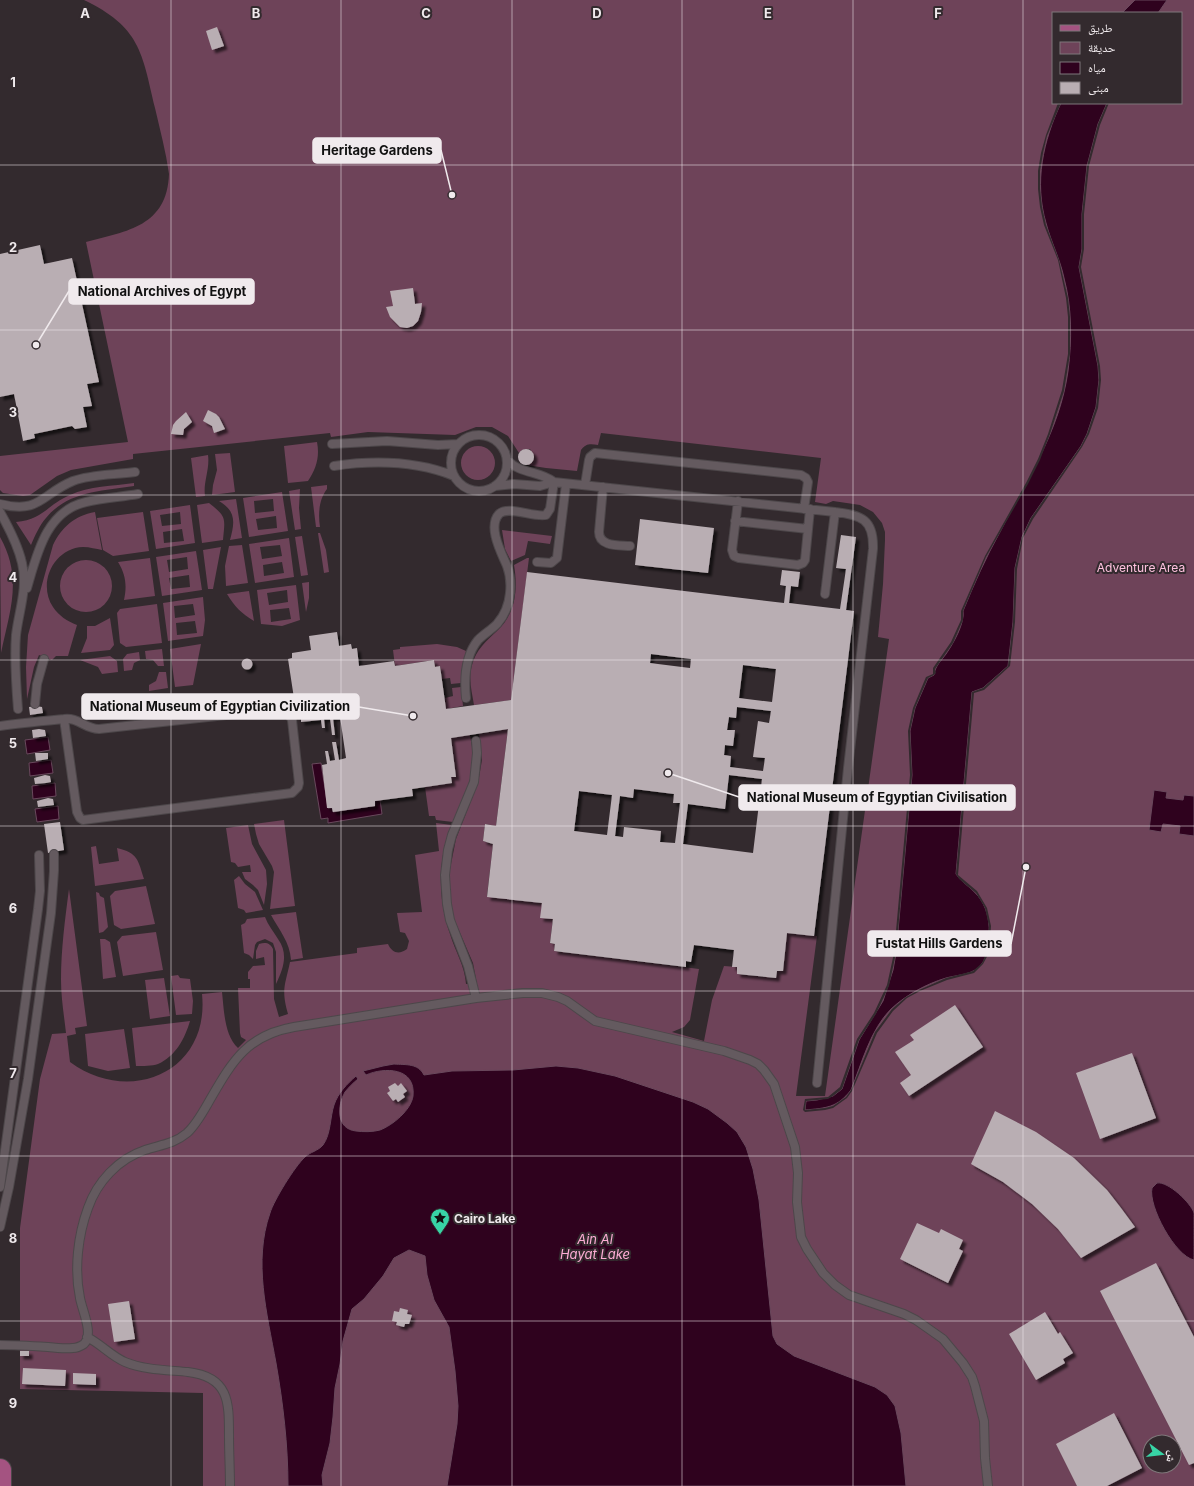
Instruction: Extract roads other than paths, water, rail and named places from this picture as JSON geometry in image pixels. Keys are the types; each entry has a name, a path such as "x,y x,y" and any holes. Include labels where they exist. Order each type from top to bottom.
{"main road":[{"path":"0,1470 0,1486"}],"lane":[{"path":"332,444 387,441 438,445 458,444 472,436 488,436 501,445 507,460 504,475 495,486 488,490 480,491 465,487 459,482 454,476 451,459 458,444"},
{"path":"585,485 589,460 595,453 801,475 806,478 808,486 808,529 805,560 803,563 798,564 736,557 732,550 738,501"},
{"path":"507,460 519,469 541,475 554,482 835,512 858,516 866,521 871,529 874,539 848,768 817,1084"},
{"path":"334,466 388,463 429,467 454,476"},
{"path":"0,504 12,507 24,507 39,503 62,487 74,481 135,472"},
{"path":"495,486 514,484 540,486 554,482"},
{"path":"466,698 466,667 473,647 479,639 497,624 508,604 510,593 509,573 497,546 495,534 496,519 500,513 506,510 540,516 546,515 550,509 554,482"},
{"path":"537,562 552,563 557,558 566,484"},
{"path":"603,487 599,532 600,539 606,544 630,546"},
{"path":"18,709 15,651 19,617 40,544 46,532 58,518 72,507 86,502 138,494"},
{"path":"0,512 18,548 22,563 24,581 23,601"},
{"path":"825,594 835,512"},
{"path":"735,521 808,529"},
{"path":"35,704 37,684 44,659"},
{"path":"0,726 64,719 75,719 90,728 100,729 280,709 288,712 292,720 299,783 298,787 292,793 83,820 77,812 64,719"},
{"path":"476,741 477,753 474,782 452,835 446,863 445,886 450,920 468,966 476,998"},
{"path":"0,1187 38,909 40,891 39,854"},
{"path":"0,1228 9,1187 29,1071 51,913 54,854"},
{"path":"0,1345 72,1348 83,1344 87,1339 88,1325 79,1292 78,1263 80,1235 93,1196 108,1174 125,1160 141,1152 175,1141 189,1131 232,1065 245,1049 262,1036 286,1028 476,998 523,993 550,995 567,1001 595,1021 724,1051 750,1060 764,1070 774,1084 795,1147 798,1173 797,1202 801,1237 807,1249 823,1273 835,1285 849,1295 904,1314 916,1320 943,1339 955,1352 972,1377 977,1392 984,1421 984,1458 988,1486"},
{"path":"87,1337 114,1356 126,1362 140,1366 196,1373 208,1377 218,1384 225,1394 229,1410 230,1486"}],"water":[{"path":"1135,0 1167,0 1159,12 1123,12"},
{"path":"1061,104 1107,104 1098,124 1087,166 1082,214 1082,249 1079,267 1098,366 1099,380 1096,407 1087,434 1081,446 1031,518 1022,537 1015,568 1013,622 1008,666 983,688 972,692 956,874 978,896 985,909 989,927 989,941 986,954 978,968 967,973 931,983 917,990 891,1009 877,1027 867,1047 851,1090 846,1096 831,1106 805,1110 806,1101 833,1096 842,1089 859,1040 883,1001 893,970 896,953 912,775 910,731 915,708 928,678 934,675 937,666 949,650 958,633 962,621 963,611 976,581 990,551 1041,454 1058,414 1064,393 1070,348 1069,301 1058,257 1050,237 1042,208 1041,192 1042,162 1049,132"},
{"path":"48,737 50,750 27,754 25,740"},
{"path":"51,760 53,773 30,776 29,763"},
{"path":"321,763 328,808 332,808 333,812 375,806 375,801 380,800 382,814 328,823 328,818 321,819 312,764"},
{"path":"55,783 56,796 33,799 32,786"},
{"path":"1154,790 1167,792 1166,798 1183,800 1184,795 1194,796 1194,836 1179,834 1180,826 1163,824 1161,832 1149,830"},
{"path":"58,806 59,819 37,822 35,809"},
{"name":"Ain Al Hayat Lake","path":"394,1064 418,1068 424,1075 452,1071 513,1070 556,1066 578,1068 615,1076 693,1102 708,1109 727,1123 737,1132 746,1147 753,1169 759,1200 773,1336 777,1344 794,1356 875,1387 887,1395 895,1406 901,1433 906,1486 447,1486 457,1424 458,1406 449,1327 434,1300 427,1275 425,1256 409,1250 394,1258 383,1276 364,1299 352,1309 343,1341 335,1388 330,1443 322,1475 323,1486 288,1486 283,1409 263,1288 262,1250 265,1231 272,1207 291,1175 307,1155 319,1149 326,1141 336,1101 349,1082 356,1076 358,1079 345,1092 342,1098 340,1116 345,1126 349,1129 359,1131 380,1130 396,1121 409,1107 413,1096 413,1086 409,1079 404,1075 390,1070 373,1072 366,1075 363,1071"},
{"path":"1157,1183 1162,1183 1173,1189 1184,1199 1194,1213 1194,1260 1179,1250 1164,1229 1154,1206 1152,1196 1152,1188"}],"place":[{"name":"Heritage Gardens","path":"452,195"},
{"name":"National Archives of Egypt","path":"36,345"},
{"name":"National Museum of Egyptian Civilization","path":"413,716"},
{"name":"National Museum of Egyptian Civilisation","path":"668,773"},
{"name":"Fustat Hills Gardens","path":"1026,867"},
{"name":"Cairo Lake","path":"440,1235"}],"park label":[{"name":"Adventure Area","path":"1141,567"}]}
